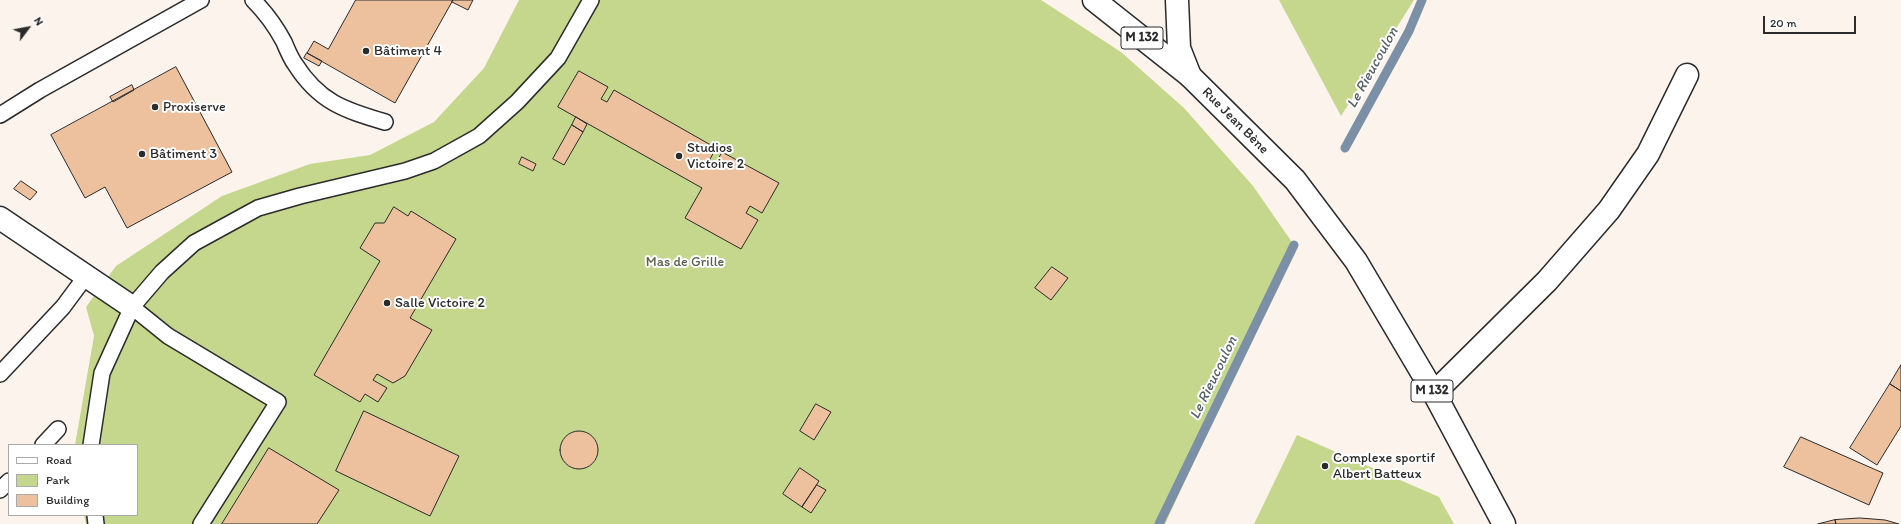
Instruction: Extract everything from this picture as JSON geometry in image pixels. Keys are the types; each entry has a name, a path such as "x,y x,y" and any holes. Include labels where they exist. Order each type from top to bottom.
{"main road":[{"name":"Rue Jean Bène","path":"1094,0 1190,76 1295,180 1356,261 1434,394"},
{"name":"M 132","path":"1177,0 1179,48 1190,76"},
{"path":"1434,394 1547,281 1609,210 1648,154 1687,75"},
{"path":"0,218 132,307"},
{"name":"M 132","path":"1434,394 1504,524"}],"lane":[{"path":"0,115 40,90 201,0"},
{"path":"253,0 261,8 283,40 295,64 318,92 349,112 385,122"},
{"path":"91,444 102,373 132,307 162,272 194,243 258,208 300,196 405,171 434,161 479,136 517,102 558,58 591,0"},
{"path":"0,374 63,307 86,276"},
{"path":"132,307 168,336 278,402 201,524"},
{"path":"44,444 58,429"},
{"path":"0,490 8,482"}],"green space":[{"name":"Mas de Grille","path":"519,0 1041,0 1121,52 1184,108 1253,186 1294,245 1165,524 86,524 84,516 138,516 138,444 75,444 94,336 86,307 116,266 222,196 310,164 370,155 434,122 484,68"},
{"path":"1279,0 1414,0 1341,116"},
{"name":"Complexe sportif Albert Batteux","path":"1297,435 1439,497 1454,524 1254,524"}],"building":[{"name":"Bâtiment 4","path":"356,0 453,0 395,103 307,53 314,41 328,49"},
{"path":"453,0 473,0 468,10 452,2"},
{"path":"307,53 322,61 319,66 304,58"},
{"name":"Bâtiment 3","path":"176,67 232,172 127,228 105,187 85,198 51,135"},
{"name":"Studios Victoire 2","path":"579,71 608,87 601,99 607,102 614,90 716,148 709,161 715,165 722,152 779,183 762,213 750,206 746,213 758,220 741,249 685,218 702,188 558,107"},
{"path":"132,85 134,90 113,102 110,97"},
{"path":"576,117 587,124 583,132 572,125"},
{"path":"572,125 583,132 564,165 553,159"},
{"path":"522,157 536,164 533,171 519,164"},
{"path":"21,181 37,192 30,200 14,189"},
{"name":"Salle Victoire 2","path":"394,207 408,216 411,211 456,239 410,318 432,330 405,376 393,383 377,374 373,380 387,388 378,402 365,394 360,402 314,375 380,261 360,248 375,223 384,223"},
{"path":"1052,267 1068,278 1051,300 1035,288"},
{"path":"1901,365 1901,391 1890,384"},
{"path":"1890,384 1901,391 1901,426 1877,465 1850,448"},
{"path":"816,404 831,412 814,440 800,431"},
{"path":"364,411 459,456 430,516 336,471"},
{"path":"579,431 589,434 595,440 598,450 595,460 589,466 579,469 569,466 563,460 560,450 563,440 569,434"},
{"path":"1801,437 1883,473 1869,505 1784,467"},
{"path":"269,448 339,490 317,524 222,524"},
{"path":"800,468 819,481 802,507 783,494"},
{"path":"817,485 826,490 811,513 802,507"},
{"path":"1860,518 1885,520 1899,524 1836,524 1835,520"},
{"path":"1835,520 1836,524 1818,524"}],"waterway":[{"name":"Le Rieucoulon","path":"1345,148 1409,31 1422,0"},
{"name":"Le Rieucoulon","path":"1159,524 1294,245"}],"place":[{"name":"Bâtiment 4","path":"366,51"},
{"name":"Proxiserve","path":"155,107"},
{"name":"Bâtiment 3","path":"142,154"},
{"name":"Studios Victoire 2","path":"679,156"},
{"name":"Salle Victoire 2","path":"387,303"},
{"name":"Complexe sportif Albert Batteux","path":"1325,466"}]}
